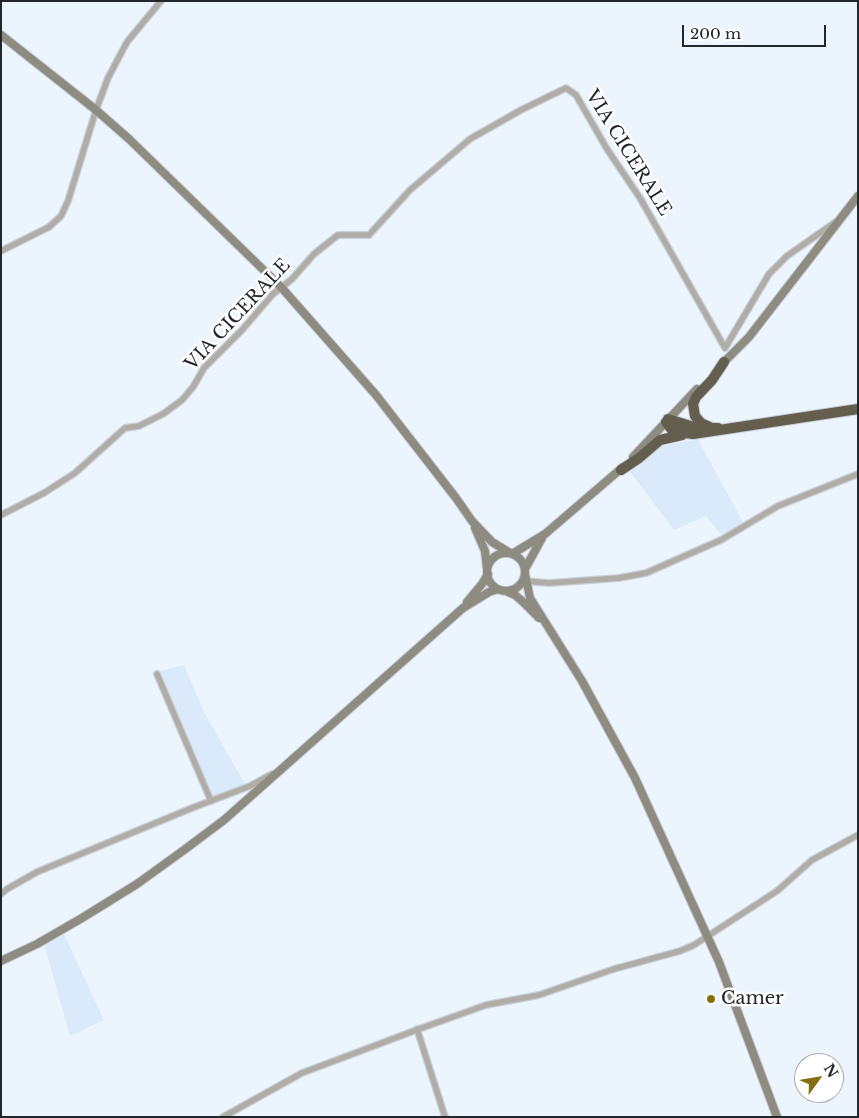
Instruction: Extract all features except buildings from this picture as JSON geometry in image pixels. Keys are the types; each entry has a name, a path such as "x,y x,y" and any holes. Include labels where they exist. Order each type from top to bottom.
{"highway":[{"path":"712,428 697,419 693,411 693,404 696,397 712,380 724,362"},
{"path":"621,470 660,440 724,428 858,409"},
{"path":"667,421 694,427 724,428"},
{"path":"667,421 672,430 687,434"}],"main road":[{"path":"1,35 96,110 129,139 281,287 376,394 472,521 492,542 521,560 530,598 582,681 635,778 708,937 731,992 777,1117"},
{"path":"1,961 37,944 82,918 157,870 224,820 462,608 482,584 488,572 490,562 497,555 511,554 545,534 621,470 749,337 858,196"},
{"path":"472,521 485,552 491,583 501,590 515,595 547,627"},
{"path":"462,608 489,592 515,588 523,580 545,534"}],"street":[{"path":"1,251 50,227 61,216 68,201 96,110 108,78 127,42 160,1"},
{"name":"VIA CICERALE","path":"1,515 44,493 75,474 125,428 139,426 182,400 204,368 281,287 292,279 314,254 338,235 369,235 410,190 470,139 521,110 566,88 576,95 607,149 640,198 724,348 769,274 787,256 840,220"},
{"path":"525,575 549,583 619,578 646,573 721,540 778,506 858,474"},
{"path":"157,674 210,801"},
{"path":"1,894 37,872 250,786 281,769"},
{"path":"223,1117 302,1073 417,1029 486,1005 539,995 614,969 680,951 708,937 777,891 812,860 858,834"},
{"path":"417,1029 445,1117"}],"shaded area":[{"path":"699,439 744,524 723,537 706,516 674,530 628,469 652,448"},
{"path":"184,665 205,714 245,784 211,798 157,672"},
{"path":"64,934 104,1020 70,1036 44,944"}],"place":[{"name":"Camer","path":"711,999"}]}
